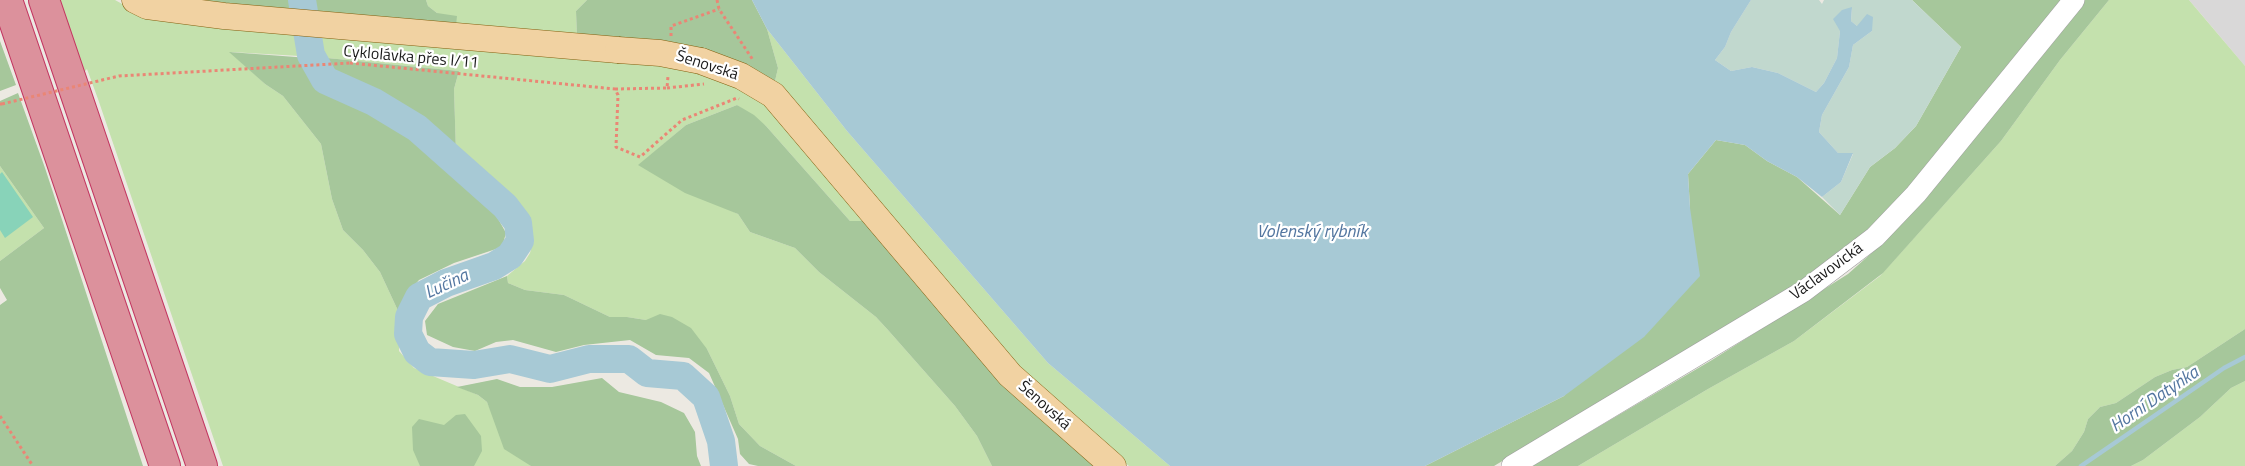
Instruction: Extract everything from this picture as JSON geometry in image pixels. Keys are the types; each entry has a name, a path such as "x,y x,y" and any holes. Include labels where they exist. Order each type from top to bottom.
{"highway":[{"path":"7,0 165,466"},
{"path":"44,0 202,466"}],"main road":[{"name":"Šenovská","path":"135,0 147,6 224,16 660,53 701,61 741,76 773,95 1010,375 1113,466"}],"street":[{"name":"Václavovická","path":"1512,466 1804,291 1875,237 1916,194 2074,0"}],"path":[{"path":"717,0 719,9 754,63"},
{"name":"Cyklolávka přes I/11","path":"1,104 119,75 350,63 615,89 618,95 616,147 640,157 682,120 737,98 744,102"},
{"path":"0,416 33,466"}],"shaded area":[{"path":"2189,0 2245,0 2245,66 2202,15"}],"green space":[{"path":"59,0 115,0 144,16 690,68 733,84 774,109 864,221 850,221 766,126 737,105 686,125 639,165 738,214 750,232 795,248 819,272 876,317 955,406 977,436 992,466 796,466 760,446 739,424 730,396 707,349 646,320 610,317 564,295 525,290 508,283 507,276 525,261 533,241 524,215 456,153 454,89 459,71 317,57 231,52 265,84 283,96 321,144 332,199 343,230 380,272 400,315 399,351 414,368 478,395 487,402 494,418 531,466 223,466 98,99 87,69 84,72"},
{"path":"169,0 296,0 299,12"},
{"path":"310,0 426,0 428,6 437,13 457,16 456,25 313,13"},
{"path":"426,0 587,0 576,11 577,38 456,25 428,6"},
{"path":"587,0 752,0 767,29 778,68 775,81 577,38 576,11"},
{"path":"1751,0 1819,0 1822,4 1824,0 1912,0 1961,47 1916,126 1895,148 1870,167 1840,215 1822,197 1841,182 1853,154 1838,153 1819,132 1822,115 1849,67 1853,45 1872,31 1857,26 1851,21 1852,8 1840,31 1837,58 1824,83 1816,92 1778,73 1752,67 1731,71 1715,60 1725,47 1731,32"},
{"path":"1912,0 2062,0 1936,158 1863,238 1806,279 1494,466 1425,466 1564,396 1690,208 1688,174 1716,140 1745,145 1767,161 1797,177 1840,215 1870,167 1895,148 1916,126 1961,47"},
{"path":"2084,0 2109,0 2060,60 2001,141 1883,273 1794,341 1578,466 1532,466 1712,360 1848,274 1884,242 2056,39"},
{"path":"2109,0 2189,0 2245,66 2245,329 2187,367 2155,377 2116,403 2100,407 2088,419 2084,432 2072,451 2055,466 1578,466 1794,341 1880,276 2001,141 2060,60"},
{"path":"767,29 847,131 1048,363 1170,466 1129,466 1065,413 970,317 775,81 778,68"},
{"path":"0,41 16,85 0,91"},
{"path":"229,52 309,58 324,84 371,105 397,120 496,215 506,233 502,247 454,263 419,280 408,293 400,315 380,272 343,230 332,199 321,144 283,96 265,84"},
{"path":"317,57 459,71 454,89 456,153 420,124 371,95 327,76"},
{"path":"18,93 143,466 0,466 0,305 7,300 0,288 0,261 44,228 0,166 0,101"},
{"path":"737,105 754,115 766,126 850,221 864,221 1103,466 992,466 977,436 955,406 888,330 876,317 819,272 795,248 750,232 738,214 685,193 638,165 686,125"},
{"path":"0,166 44,228 0,261"},
{"path":"2,172 33,217 5,238 0,230 0,174"},
{"path":"507,276 508,283 525,290 564,295 610,317 646,320 660,314 672,317 691,328 707,349 730,396 739,424 760,446 796,466 749,464 740,454 738,439 709,373 689,358 656,355 630,340 584,345 556,352 513,340 496,342 475,351 453,347 427,335 425,321 438,304"},
{"path":"2245,329 2245,381 2231,388 2200,417 2143,460 2131,466 2055,466 2072,451 2084,432 2088,419 2100,407 2116,403 2155,377 2187,367"},
{"path":"602,378 619,392 661,402 684,413 695,432 697,456 701,466 531,466 504,449 487,402 478,395 457,387 497,379 520,387 552,387"},
{"path":"2245,381 2245,466 2131,466 2143,460 2200,417 2231,388"},
{"path":"465,414 481,436 482,451 474,466 420,466 413,450 412,427 419,419 444,425 456,415"}],"water":[{"name":"Volenský rybník","path":"752,0 1751,0 1731,32 1725,47 1715,60 1731,71 1752,67 1778,73 1816,92 1824,83 1837,58 1840,31 1833,19 1842,10 1852,7 1851,21 1857,26 1867,14 1873,17 1872,31 1853,45 1849,67 1822,115 1819,132 1838,153 1853,153 1841,182 1822,197 1797,177 1767,161 1745,145 1716,140 1688,174 1690,208 1700,276 1644,337 1564,396 1425,466 1170,466 1048,363 847,131 767,29"}],"waterway":[{"name":"Lučina","path":"302,0 311,55 325,80 374,102 417,128 505,206 518,223 520,241 510,256 494,266 446,283 419,297 409,317 408,334 417,352 430,362 474,365 510,359 550,369 589,359 629,359 647,373 683,376 706,397 721,441 724,466"},
{"name":"Horní Datyňka","path":"2081,466 2224,368 2245,357"}]}
